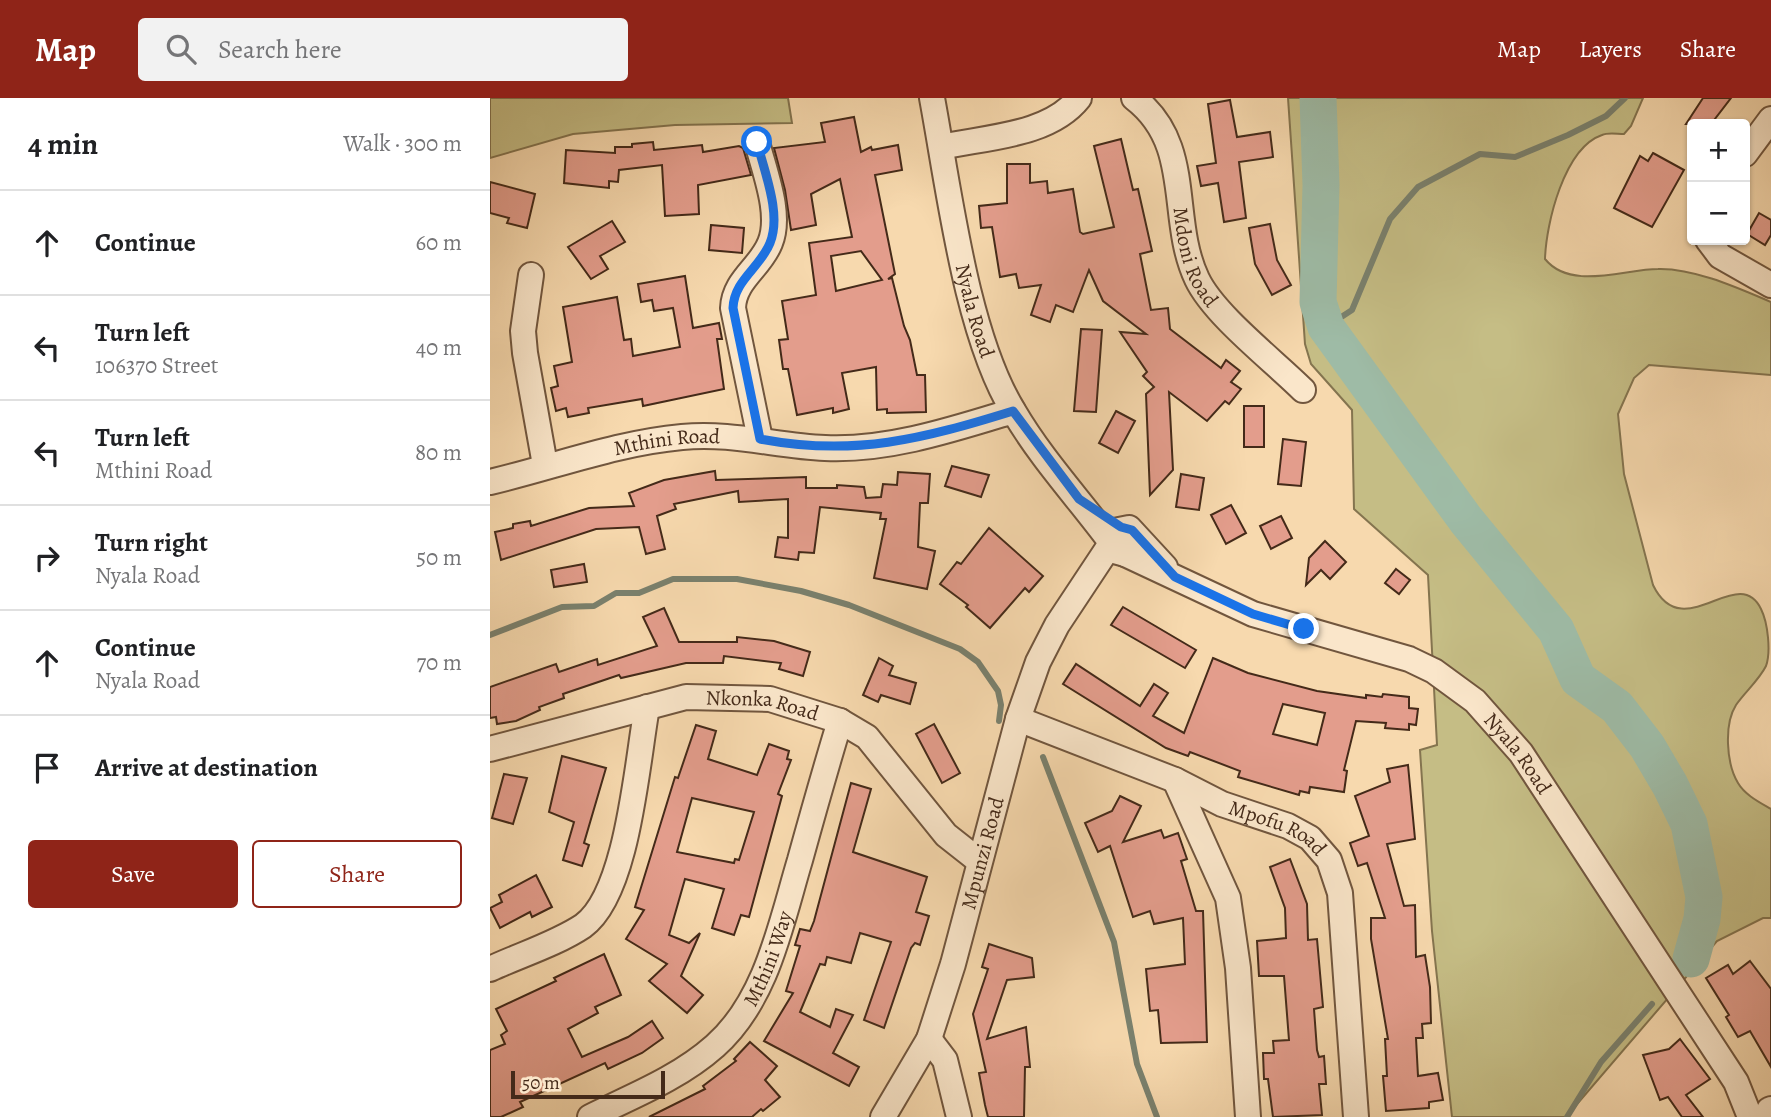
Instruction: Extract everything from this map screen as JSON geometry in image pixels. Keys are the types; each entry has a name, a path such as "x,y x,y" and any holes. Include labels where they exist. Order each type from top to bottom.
{"street":[{"name":"Nyala Road","path":"932,98 970,290 993,365 1013,411 1079,499 1121,543 1175,577 1253,614 1409,659 1434,671 1475,701 1521,754 1736,1082 1763,1112"},
{"path":"941,146 1045,124 1063,114 1079,98"},
{"name":"Mdoni Road","path":"1134,98 1156,117 1169,144 1191,264 1203,290 1303,390"},
{"path":"1750,147 1771,119"},
{"path":"757,142 774,230 759,263 734,294 733,308 760,439"},
{"path":"1712,245 1720,257 1771,285"},
{"path":"531,275 523,331 545,466"},
{"name":"Mthini Road","path":"490,482 545,466 681,437 714,435 760,439 789,445 849,448 962,426 1013,411"},
{"name":"Mpunzi Road","path":"883,1117 929,1039 1018,719 1046,643 1080,592 1121,543"},
{"name":"Nkonka Road","path":"490,749 686,697 741,696 778,701 840,721 867,737 946,835 979,861"},
{"path":"490,969 582,926 598,912 608,896 619,867 647,708"},
{"name":"Mpofu Road","path":"1018,719 1175,780 1222,804 1299,832 1310,838 1329,860 1340,892 1356,1117"},
{"name":"Mthini Way","path":"590,1117 672,1077 697,1060 737,1023 751,1001 779,930 840,721"},
{"path":"1175,780 1228,898 1238,968 1248,1117"},
{"path":"929,1039 945,1060 959,1117"}],"shaded area":[{"path":"490,98 788,98 792,123 675,125 573,134 490,158"},
{"path":"1288,98 1643,98 1631,126 1624,134 1604,134 1589,143 1577,155 1553,208 1545,259 1556,269 1583,276 1658,269 1686,272 1716,280 1771,302 1771,375 1649,365 1634,378 1618,414 1624,474 1653,585 1665,602 1679,608 1694,607 1739,594 1751,597 1763,615 1767,629 1768,660 1760,676 1732,713 1728,744 1731,765 1738,783 1748,795 1771,809 1771,918 1763,918 1717,941 1566,1117 1452,1117 1432,931 1420,750 1437,745 1428,575 1354,509 1352,410 1311,364 1305,344"}],"building":[{"path":"1703,98 1731,98 1715,119 1689,119"},
{"path":"1230,100 1237,137 1270,132 1273,157 1239,162 1246,218 1224,222 1218,183 1201,186 1197,166 1216,163 1208,104"},
{"path":"854,117 861,152 871,147 872,150 898,145 902,170 875,175 895,274 888,279 892,278 917,375 925,375 926,412 887,413 887,409 877,410 876,367 842,373 849,409 833,413 833,408 797,415 788,369 783,369 779,340 788,339 782,301 816,295 809,243 852,237 840,179 811,194 816,225 791,230 785,190 774,148 825,142 821,123","holes":["861,251 882,280 836,291 831,256"]},
{"path":"1121,139 1133,190 1138,189 1152,251 1140,254 1151,310 1168,308 1170,329 1221,368 1226,360 1240,371 1231,382 1241,389 1229,404 1225,401 1207,421 1169,392 1173,470 1150,495 1146,394 1154,387 1143,376 1147,372 1120,332 1146,334 1103,301 1089,270 1073,312 1056,305 1050,322 1031,315 1041,285 1019,288 1016,274 1000,277 992,227 981,228 979,206 1007,203 1007,164 1030,164 1030,183 1047,181 1048,193 1073,189 1080,232 1083,234 1114,227 1094,146"},
{"path":"653,142 654,150 702,145 703,152 739,146 743,148 751,175 698,185 699,214 665,216 662,165 619,170 618,182 609,181 609,188 564,183 566,150 615,153 615,147 632,147 632,144"},
{"path":"1653,153 1684,170 1652,227 1614,208 1640,156 1648,161"},
{"path":"490,182 535,194 527,228 507,223 509,218 490,213"},
{"path":"1759,213 1771,220 1771,235 1765,245 1750,236 1750,229"},
{"path":"612,221 625,242 600,256 608,269 591,279 568,247"},
{"path":"1270,224 1277,260 1291,285 1272,295 1255,264 1249,228"},
{"path":"711,225 744,228 742,253 709,250"},
{"path":"685,276 693,328 719,323 722,339 717,339 724,389 643,406 642,399 588,408 589,413 568,417 566,408 556,411 551,388 558,386 554,366 572,362 563,307 617,297 624,340 631,339 633,356 680,347 673,308 654,311 652,300 641,302 638,284"},
{"path":"1081,329 1102,330 1096,412 1074,411"},
{"path":"1244,406 1264,406 1264,447 1244,447"},
{"path":"1116,411 1135,421 1118,453 1099,443"},
{"path":"1283,439 1306,442 1301,486 1278,484"},
{"path":"952,466 989,475 981,497 945,486"},
{"path":"715,471 716,480 806,477 806,488 837,488 837,485 864,487 866,498 881,497 883,484 897,485 898,472 930,474 928,503 920,503 918,547 935,551 927,589 874,578 886,519 880,519 881,513 820,507 814,553 799,552 798,560 775,557 778,537 788,538 788,499 739,502 738,491 674,504 676,509 657,516 665,549 646,554 639,527 596,529 501,560 495,532 513,528 513,524 530,521 531,526 589,508 634,506 629,493 664,480"},
{"path":"1181,474 1204,478 1199,510 1176,507"},
{"path":"1231,505 1246,533 1226,544 1211,515"},
{"path":"1281,516 1292,538 1271,549 1260,526"},
{"path":"989,528 1043,576 1029,592 1025,588 990,628 966,607 968,605 940,584 957,562 961,564"},
{"path":"1325,541 1346,562 1330,579 1321,570 1306,585 1309,558"},
{"path":"584,564 587,582 554,587 551,570"},
{"path":"1396,569 1410,580 1399,594 1385,583"},
{"path":"1123,607 1196,650 1185,668 1111,625"},
{"path":"664,608 679,642 737,642 737,637 774,641 810,652 803,676 779,669 781,663 724,656 723,663 686,663 621,678 619,675 563,694 564,698 539,707 540,710 516,721 497,724 496,717 490,718 490,687 556,664 559,672 597,659 598,665 657,646 643,617"},
{"path":"879,658 893,666 889,675 916,683 910,704 881,695 878,702 863,695"},
{"path":"1213,658 1248,673 1317,691 1366,698 1366,695 1382,697 1383,694 1409,697 1409,708 1418,709 1416,725 1409,724 1409,730 1385,728 1386,723 1356,721 1344,770 1347,771 1344,792 1310,787 1309,793 1300,791 1299,795 1238,777 1240,771 1190,752 1188,756 1166,748 1063,684 1076,664 1140,706 1154,684 1168,693 1153,716 1184,733","holes":["1283,704 1325,713 1317,745 1273,734"]},
{"path":"934,724 960,773 942,783 916,734"},
{"path":"696,725 716,731 708,759 757,775 769,744 789,751 787,759 791,760 778,794 782,796 749,917 741,915 734,935 712,928 724,889 685,879 669,935 689,943 700,933 681,976 703,995 687,1013 649,981 667,964 626,939 644,910 635,907 675,777 678,778","holes":["692,798 754,812 739,860 735,859 734,863 677,852"]},
{"path":"562,756 606,768 584,843 589,845 582,866 563,860 574,822 549,812"},
{"path":"1408,765 1415,839 1387,844 1404,906 1415,905 1416,957 1425,955 1430,987 1431,1023 1422,1024 1423,1038 1416,1038 1418,1076 1438,1073 1443,1100 1429,1102 1429,1108 1386,1111 1383,1076 1387,1076 1385,1039 1388,1039 1371,939 1371,918 1385,918 1367,863 1358,866 1350,843 1369,836 1355,796 1390,782 1387,769"},
{"path":"504,774 527,778 513,824 492,818"},
{"path":"851,783 871,789 853,852 927,877 916,912 929,916 920,945 915,943 911,948 884,1028 864,1020 891,942 860,933 851,963 827,957 825,965 820,964 800,1012 830,1027 836,1009 853,1015 833,1053 859,1067 849,1086 764,1041 793,993 786,991 800,946 795,945 800,929 810,931 814,921"},
{"path":"1120,796 1141,806 1123,842 1161,830 1164,838 1178,833 1187,859 1181,861 1196,911 1203,911 1207,1042 1161,1043 1158,1010 1150,1011 1146,969 1185,964 1183,918 1154,924 1150,911 1133,917 1110,846 1098,852 1085,823 1112,811"},
{"path":"1290,859 1307,904 1308,940 1317,939 1323,1007 1314,1009 1317,1050 1319,1057 1324,1056 1326,1084 1319,1084 1322,1115 1273,1117 1268,1079 1264,1079 1263,1053 1274,1053 1273,1041 1289,1040 1284,976 1259,976 1257,941 1286,938 1285,908 1270,867"},
{"path":"536,875 552,907 532,917 530,912 500,928 490,908 502,902 499,895"},
{"path":"989,944 1032,958 1034,977 1007,980 987,1039 1026,1027 1030,1067 1025,1067 1024,1117 988,1117 985,1105 979,1073 986,1072 973,1014 988,969 982,967"},
{"path":"604,954 621,995 595,1007 598,1013 568,1029 582,1057 628,1037 652,1021 663,1038 642,1053 608,1069 605,1063 520,1102 523,1107 501,1117 490,1117 490,1050 505,1044 501,1035 507,1031 496,1009 556,981 554,978"},
{"path":"1750,961 1771,989 1771,1067 1750,1031 1738,1037 1726,1017 1729,1015 1706,978 1728,965 1733,974"},
{"path":"1680,1039 1710,1079 1686,1095 1703,1117 1682,1117 1668,1097 1660,1100 1643,1055 1669,1049"},
{"path":"750,1042 777,1066 765,1080 780,1097 763,1111 761,1109 752,1117 649,1117 705,1089 703,1086 736,1061 734,1059"}],"waterway":[{"path":"1318,98 1321,185 1318,302 1326,327 1466,520 1556,630 1578,679 1617,707 1647,746 1670,785 1689,824 1704,897 1702,919 1691,959"},
{"path":"1326,327 1352,310 1390,219 1418,187 1480,154 1515,157 1568,135 1606,116 1625,98"},
{"path":"490,635 562,607 594,606 616,593 639,593 673,579 737,579 801,591 849,605 960,649 978,662 998,691 1001,705 999,721"},
{"path":"1043,757 1114,942 1137,1064 1157,1117"},
{"path":"1567,1117 1601,1062 1652,1004"}],"route":[{"path":"757,142 774,230 770,245 759,263 734,294 733,308 760,439 789,445 849,448 884,444 1013,411 1079,499 1121,527 1132,530 1136,538 1175,577 1253,614 1304,629"}]}
